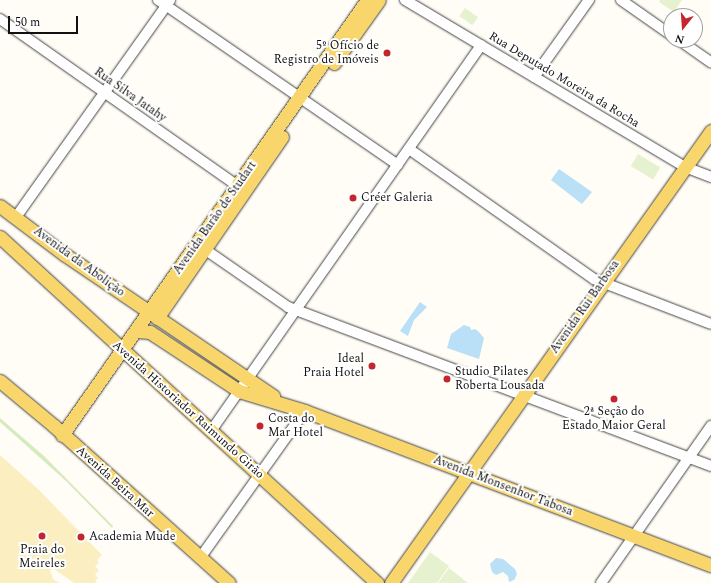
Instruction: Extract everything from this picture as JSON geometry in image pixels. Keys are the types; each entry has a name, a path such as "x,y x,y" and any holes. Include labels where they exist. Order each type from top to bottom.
{"main road":[{"name":"Avenida Barão de Studart","path":"62,435 136,331 153,315 201,247 303,99 367,0"},
{"name":"Avenida Barão de Studart","path":"303,99 379,0"},
{"name":"Avenida Rui Barbosa","path":"392,583 602,283 711,131"},
{"name":"Avenida da Abolição","path":"0,206 64,254 153,315"},
{"name":"Avenida Historiador Raimundo Girão","path":"0,237 259,475 303,513 377,583"},
{"name":"Avenida Monsenhor Tabosa","path":"153,315 247,380 300,409"},
{"name":"Avenida Monsenhor Tabosa","path":"136,331 150,332 239,391 300,409 711,565"},
{"name":"Avenida Beira Mar","path":"0,381 229,583"}],"street":[{"name":"Rua Deputado Moreira da Rocha","path":"406,0 685,167 711,177"},
{"path":"534,77 590,0"},
{"path":"621,0 663,29"},
{"path":"16,217 165,2 398,165"},
{"name":"Rua Silva Jatahy","path":"0,19 241,188"},
{"path":"211,431 295,309 481,46"},
{"path":"691,48 711,62"},
{"path":"409,149 594,279 711,324"},
{"path":"201,247 286,306 711,466"},
{"path":"200,558 259,475 300,409"},
{"path":"601,583 711,426"}],"green space":[{"path":"660,0 682,0 677,8 668,8 659,2"},
{"path":"465,8 478,17 472,25 459,16"},
{"path":"638,154 660,167 653,179 631,166"},
{"path":"0,418 44,456 113,526 112,528 66,481 0,422"},
{"path":"430,552 449,566 437,583 408,583"},
{"path":"449,568 468,583 438,583"}],"sand":[{"name":"Praia do Meireles","path":"0,455 39,490 102,555 97,560 99,563 95,566 99,571 95,574 98,578 95,581 97,583 74,583 54,569 50,570 53,579 59,583 0,583"}],"water":[{"path":"559,169 592,192 582,204 551,180"},
{"path":"420,302 427,307 414,320 408,336 400,331"},
{"path":"464,325 470,327 471,330 475,329 484,338 479,359 447,348 451,334"},
{"path":"496,558 503,559 515,569 517,574 514,580 509,582 508,576 503,572 496,575 492,572 490,564"}],"place":[{"name":"5º Ofício de Registro de Imóveis","path":"387,53"},
{"name":"Créer Galeria","path":"353,198"},
{"name":"Ideal Praia Hotel","path":"372,366"},
{"name":"Studio Pilates Roberta Lousada","path":"447,379"},
{"name":"2ª Seção do Estado Maior Geral","path":"614,399"},
{"name":"Costa do Mar Hotel","path":"260,426"},
{"name":"Praia do Meireles","path":"42,536"},
{"name":"Academia Mude","path":"81,537"}]}
